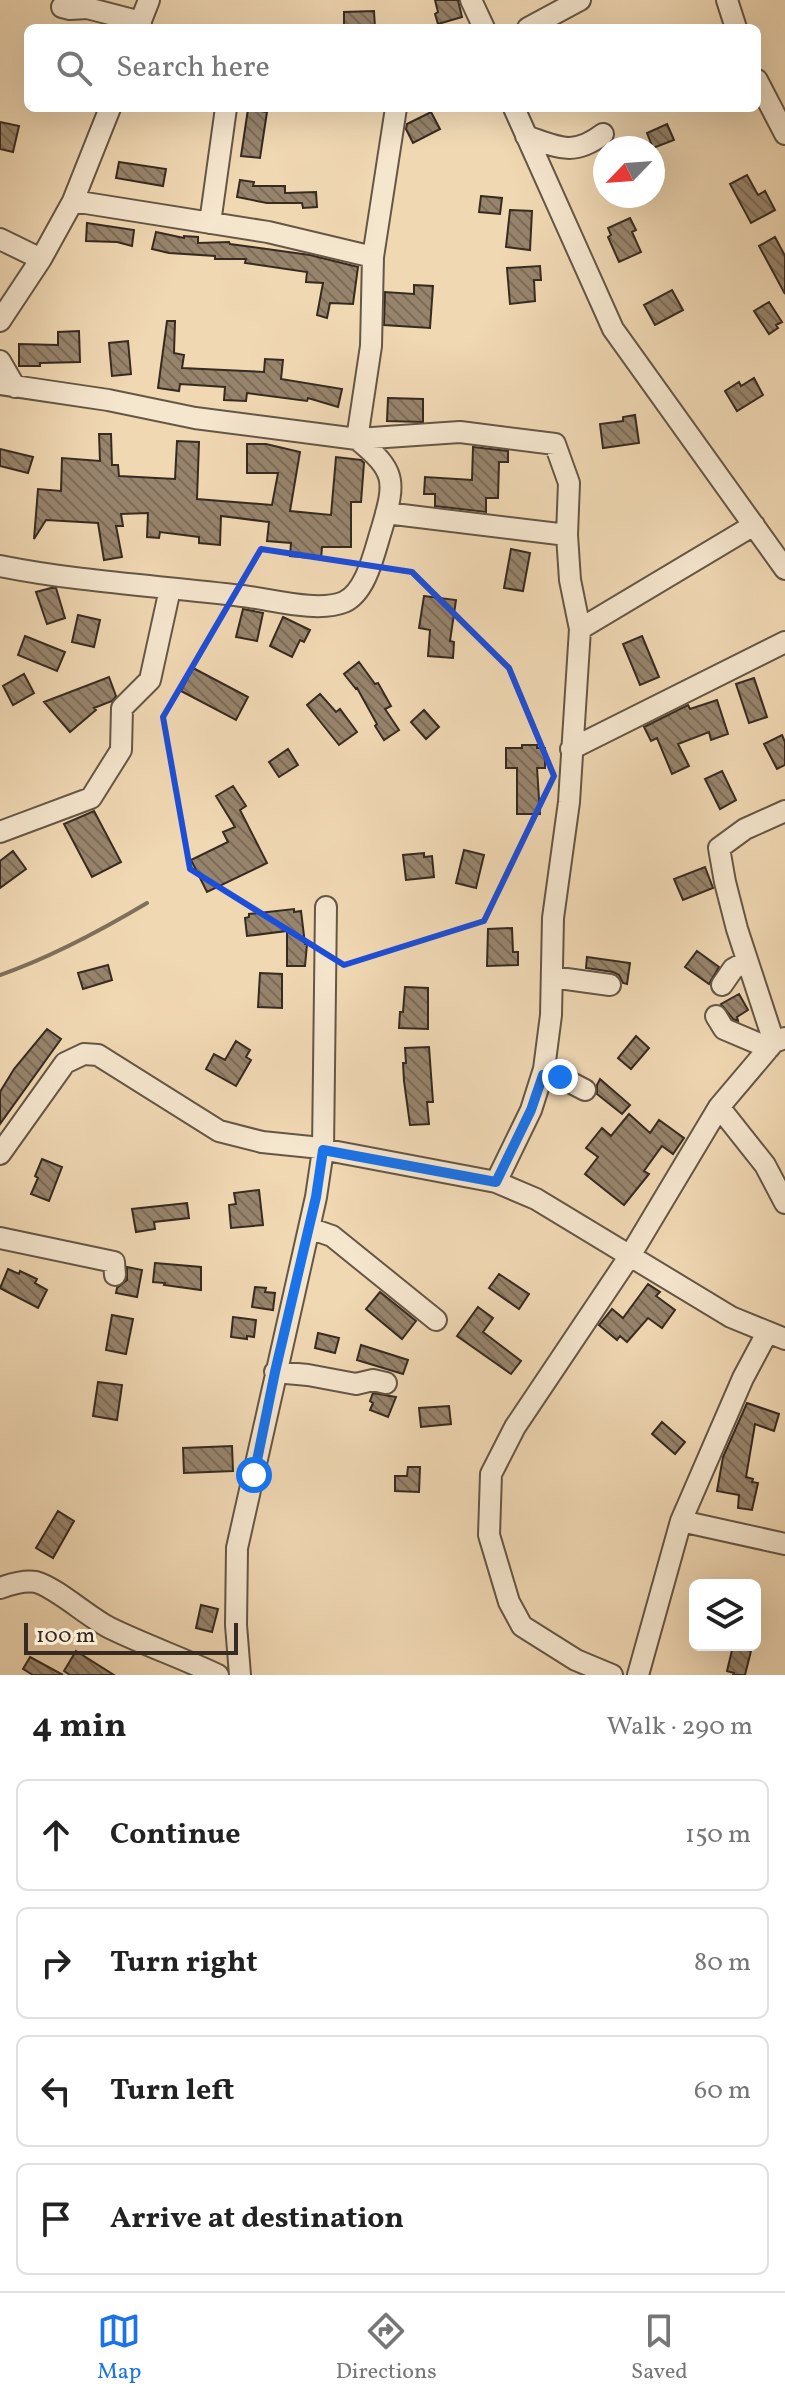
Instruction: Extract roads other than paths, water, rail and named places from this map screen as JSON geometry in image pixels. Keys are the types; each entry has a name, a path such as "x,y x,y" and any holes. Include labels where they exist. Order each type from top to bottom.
{"street":[{"path":"139,24 149,0"},
{"path":"471,0 482,24"},
{"path":"535,24 580,0"},
{"path":"727,0 735,24"},
{"path":"62,7 87,8 136,24"},
{"path":"761,88 785,134"},
{"path":"0,321 41,259 73,201 108,112"},
{"path":"210,223 225,112"},
{"path":"357,439 371,346 373,257 395,112"},
{"path":"516,112 613,329 785,569"},
{"path":"526,136 563,149 577,149 603,134"},
{"path":"73,201 268,232 373,257"},
{"path":"0,239 41,259"},
{"path":"0,361 8,385 108,400 208,420 357,439 460,432 555,444 569,483 567,535 570,580 580,629 569,802 553,918 551,1015 543,1075 531,1110 496,1182"},
{"path":"0,566 116,585 241,596 318,607 346,602 362,586 391,489 390,474 372,451 357,439"},
{"path":"386,513 567,535"},
{"path":"580,629 754,525"},
{"path":"0,832 91,798 121,750 122,708 150,680 170,589"},
{"path":"571,749 785,642"},
{"path":"776,1043 747,961 719,848 745,829 785,811"},
{"path":"240,1675 236,1625 237,1548 316,1197 323,1150 326,907"},
{"path":"722,985 733,969 747,961"},
{"path":"552,977 610,985"},
{"path":"716,1016 724,1029 776,1043"},
{"path":"612,1675 576,1660 522,1626 509,1602 489,1535 491,1474 515,1427 631,1254 719,1107 776,1043"},
{"path":"0,1154 65,1063 84,1054 98,1055 219,1131 262,1142 311,1147 496,1182 536,1199 731,1317 776,1336 743,1378 681,1521 638,1675"},
{"path":"543,1075 560,1077 585,1090"},
{"path":"719,1107 765,1165 785,1203"},
{"path":"309,1228 332,1236 436,1320"},
{"path":"0,1238 114,1262 115,1275"},
{"path":"275,1372 356,1384 373,1380 386,1383"},
{"path":"681,1521 785,1544"},
{"path":"0,1588 36,1582 110,1628 218,1675"}],"waterway":[{"path":"0,975 75,943 147,903"}]}
